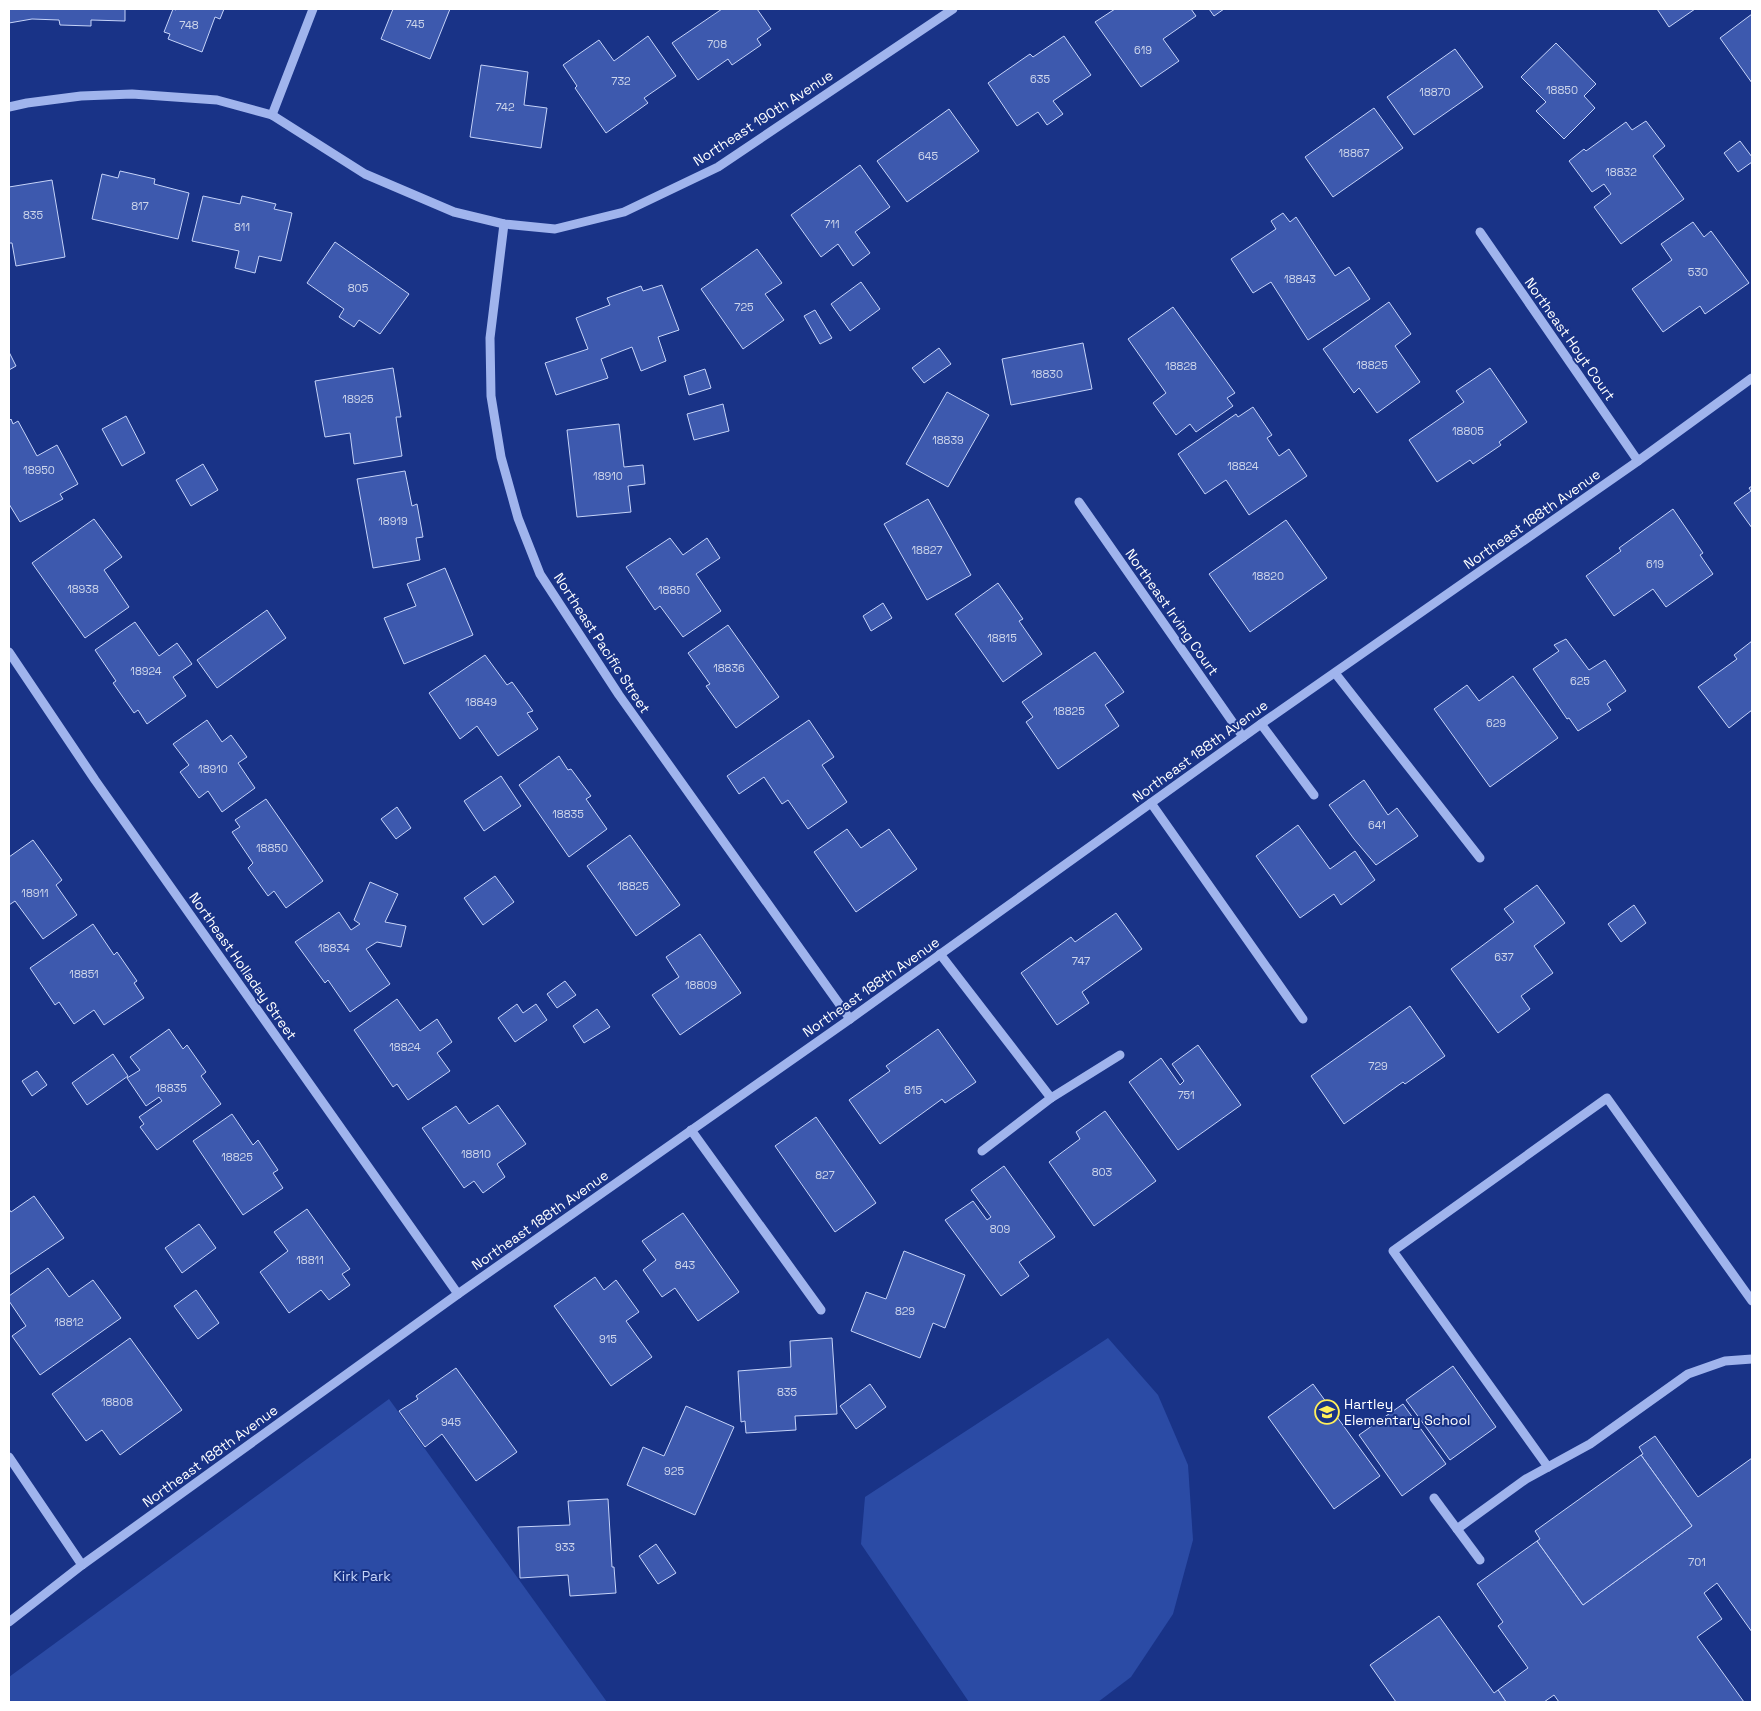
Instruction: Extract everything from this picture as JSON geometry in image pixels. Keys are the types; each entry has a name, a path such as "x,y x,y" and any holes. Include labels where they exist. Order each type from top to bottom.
{"street":[{"path":"272,115 313,9"},
{"name":"Northeast 190th Avenue","path":"9,107 81,96 132,94 217,100 272,115 365,174 454,212 504,224 555,229 624,212 718,167 952,9"},
{"name":"Northeast Pacific Street","path":"504,224 490,338 491,396 501,457 518,518 540,574 619,695 850,1019"},
{"name":"Northeast Hoyt Court","path":"1480,232 1638,461"},
{"name":"Northeast 188th Avenue","path":"9,1622 82,1565 458,1294 850,1019 1261,724 1638,461 1752,378"},
{"name":"Northeast Irving Court","path":"1079,502 1243,737"},
{"name":"Northeast Holladay Street","path":"9,652 95,780 458,1294"},
{"path":"1335,673 1480,858"},
{"path":"1261,724 1314,795"},
{"path":"1151,803 1303,1019"},
{"path":"940,954 1051,1098"},
{"path":"982,1151 1051,1098 1120,1055"},
{"path":"1548,1467 1394,1251 1607,1098 1752,1301"},
{"path":"691,1130 821,1310"},
{"path":"1457,1529 1526,1479 1590,1444 1688,1374 1725,1361 1752,1359"},
{"path":"9,1457 82,1565"},
{"path":"1434,1498 1480,1560"}],"green space":[{"path":"1108,1338 1158,1395 1188,1465 1193,1540 1173,1614 1131,1677 1098,1702 969,1702 861,1544 865,1497"},
{"name":"Kirk Park","path":"389,1399 607,1702 9,1702 9,1677"}],"building":[{"path":"9,9 125,9 125,21 91,20 91,26 60,25 59,20 32,19 9,23"},
{"path":"173,9 224,9 220,19 215,17 202,52 168,39 170,34 164,32"},
{"path":"393,9 450,9 430,59 381,39"},
{"path":"722,9 757,9 771,29 757,39 761,45 732,65 728,59 698,80 672,43"},
{"path":"1115,9 1191,9 1196,16 1163,39 1179,61 1141,87 1095,22"},
{"path":"1209,9 1224,9 1214,16"},
{"path":"1657,9 1695,9 1669,27"},
{"path":"1752,14 1752,83 1720,38"},
{"path":"648,36 676,76 644,98 648,103 606,133 575,88 577,86 563,65 599,40 614,61"},
{"path":"1064,36 1091,75 1053,101 1063,114 1047,125 1038,112 1017,126 988,83 1030,54 1033,57"},
{"path":"1556,43 1596,84 1584,96 1595,108 1564,139 1536,111 1546,102 1521,77"},
{"path":"1455,49 1483,87 1414,135 1387,97"},
{"path":"481,65 528,72 524,105 547,108 541,148 470,137"},
{"path":"1374,108 1403,148 1333,197 1305,157"},
{"path":"949,109 979,151 907,202 877,161"},
{"path":"1646,121 1665,146 1653,156 1684,199 1621,244 1594,207 1611,194 1604,184 1592,192 1569,161 1626,122 1632,130"},
{"path":"1740,141 1752,157 1752,162 1738,172 1724,153"},
{"path":"860,165 890,207 855,232 870,253 853,266 838,244 821,257 791,215"},
{"path":"120,171 155,179 154,184 189,193 178,239 92,219 102,174 118,178"},
{"path":"52,180 65,257 16,266 12,243 9,243 9,187"},
{"path":"203,196 240,204 242,196 276,204 274,209 292,213 281,261 259,256 255,273 235,268 239,251 192,241"},
{"path":"1283,213 1290,222 1296,217 1335,276 1349,267 1370,299 1308,340 1271,282 1253,293 1231,259 1276,229 1271,221"},
{"path":"1693,222 1704,237 1711,231 1749,283 1705,314 1700,306 1663,332 1632,289 1672,260 1661,244"},
{"path":"335,242 409,294 380,334 359,320 354,327 339,317 344,309 307,283"},
{"path":"757,249 782,283 765,294 784,320 743,349 701,289"},
{"path":"861,282 880,309 850,331 831,304"},
{"path":"662,285 679,330 658,337 666,361 641,371 632,347 601,359 608,378 556,395 545,363 588,349 576,318 610,305 607,298 641,286 643,291"},
{"path":"1389,302 1411,334 1395,346 1420,382 1377,413 1359,388 1354,393 1323,349"},
{"path":"1173,307 1235,393 1227,398 1233,406 1196,432 1190,424 1176,435 1153,403 1166,393 1128,339"},
{"path":"815,310 832,338 820,344 804,316"},
{"path":"1083,343 1092,389 1011,405 1002,359"},
{"path":"939,348 951,364 924,383 912,368"},
{"path":"9,352 16,366 9,370"},
{"path":"393,368 401,417 396,417 402,456 354,464 350,433 325,437 315,381"},
{"path":"1490,368 1527,422 1499,442 1501,445 1473,464 1470,460 1437,482 1409,440 1464,402 1456,391"},
{"path":"705,369 711,388 689,395 684,376"},
{"path":"947,392 989,415 948,487 906,464"},
{"path":"723,404 729,431 694,440 687,414"},
{"path":"1253,407 1272,435 1267,438 1279,456 1289,449 1307,476 1249,515 1226,480 1205,494 1178,454 1236,414 1238,417"},
{"path":"126,416 145,453 122,466 102,429"},
{"path":"11,419 13,424 18,421 37,456 57,445 78,484 60,494 63,499 20,522 9,504 9,421"},
{"path":"619,424 624,467 643,465 645,484 628,486 631,512 577,517 567,430"},
{"path":"203,464 218,490 191,506 176,480"},
{"path":"405,471 412,506 417,504 423,537 416,538 420,560 373,568 357,479"},
{"path":"1752,486 1752,528 1734,503 1751,491 1749,488"},
{"path":"928,499 971,575 927,600 884,524"},
{"path":"1673,509 1703,553 1700,555 1713,574 1666,607 1653,589 1614,616 1586,576 1621,551 1619,548"},
{"path":"94,519 122,557 104,570 129,607 85,638 32,563"},
{"path":"1286,520 1327,578 1250,632 1209,574"},
{"path":"670,538 683,555 707,538 720,558 696,574 721,611 683,637 660,606 655,610 626,567"},
{"path":"445,568 473,635 404,664 384,618 416,606 407,584"},
{"path":"998,583 1023,619 1019,621 1042,654 1003,682 955,614"},
{"path":"883,603 892,618 871,631 863,616"},
{"path":"267,610 286,638 217,688 197,660"},
{"path":"135,622 159,656 177,643 192,664 173,677 186,696 147,724 138,710 134,713 113,683 116,681 95,650"},
{"path":"728,625 779,697 736,728 706,686 710,684 688,653"},
{"path":"1566,639 1589,670 1605,660 1626,691 1607,704 1611,710 1578,731 1569,718 1567,719 1533,669 1559,651 1554,645"},
{"path":"1752,641 1752,710 1729,728 1698,687 1737,659 1734,655"},
{"path":"1095,652 1124,692 1105,705 1119,726 1058,769 1026,722 1033,717 1022,702"},
{"path":"485,655 507,685 512,682 533,711 527,713 538,729 498,756 477,726 460,739 429,693"},
{"path":"1513,676 1558,738 1490,787 1434,709 1467,685 1479,701"},
{"path":"207,720 222,742 231,735 247,757 238,763 255,788 222,812 208,791 199,798 180,772 189,765 173,744"},
{"path":"809,720 834,757 822,765 847,802 808,829 788,800 782,804 764,777 739,794 727,776"},
{"path":"559,756 568,770 571,769 591,796 586,799 607,829 569,857 519,785"},
{"path":"501,776 521,806 484,831 464,801"},
{"path":"1364,780 1388,815 1397,808 1418,836 1376,865 1329,805"},
{"path":"266,799 323,881 286,908 274,891 268,896 248,868 253,863 232,832 240,827 235,820"},
{"path":"397,807 411,828 396,839 381,819"},
{"path":"1298,825 1330,869 1355,851 1375,880 1341,905 1334,894 1300,918 1256,856"},
{"path":"847,829 861,848 889,829 917,869 856,912 814,852"},
{"path":"630,835 680,905 636,936 587,866"},
{"path":"33,840 62,880 56,885 77,915 43,939 15,901 9,905 9,857"},
{"path":"495,876 514,902 483,925 464,898"},
{"path":"370,882 398,894 385,922 406,926 401,947 377,942 366,949 390,984 350,1012 328,980 325,983 295,942 339,912 351,930 360,924 354,920"},
{"path":"1537,885 1565,923 1534,946 1553,973 1521,996 1530,1009 1498,1033 1451,969 1514,922 1504,909"},
{"path":"1634,905 1646,923 1621,942 1608,924"},
{"path":"1116,913 1142,949 1082,992 1089,1003 1057,1025 1021,973 1071,937 1075,942"},
{"path":"93,924 114,955 117,952 137,981 134,983 144,998 104,1025 94,1010 74,1024 59,1002 55,1005 30,968"},
{"path":"700,934 741,993 680,1035 652,995 679,977 666,957"},
{"path":"565,981 576,995 557,1008 547,994"},
{"path":"397,999 420,1031 437,1019 452,1042 437,1053 450,1071 408,1100 397,1084 393,1087 354,1030"},
{"path":"517,1004 523,1013 536,1004 547,1020 515,1042 498,1018"},
{"path":"1410,1006 1445,1056 1405,1084 1403,1082 1344,1124 1311,1076"},
{"path":"597,1009 610,1027 584,1043 573,1026"},
{"path":"169,1029 183,1049 187,1045 206,1072 201,1076 221,1104 157,1150 140,1127 144,1124 139,1117 162,1101 159,1097 146,1106 127,1078 140,1070 130,1057"},
{"path":"938,1029 976,1082 945,1103 942,1099 880,1144 849,1100 890,1071 886,1066"},
{"path":"1198,1045 1241,1105 1178,1150 1129,1082 1161,1058 1180,1085 1184,1081 1172,1064"},
{"path":"113,1054 128,1076 87,1105 72,1083"},
{"path":"37,1071 47,1085 32,1096 22,1081"},
{"path":"498,1105 526,1144 497,1164 505,1177 483,1193 474,1181 464,1188 422,1128 456,1106 469,1124"},
{"path":"1105,1111 1156,1181 1094,1226 1049,1162 1080,1139 1076,1132"},
{"path":"232,1114 253,1145 258,1140 278,1170 273,1173 283,1188 243,1215 193,1141"},
{"path":"816,1117 876,1203 835,1232 775,1146"},
{"path":"1004,1166 1055,1237 1019,1262 1029,1276 1001,1296 945,1220 973,1201 987,1220 991,1217 971,1190"},
{"path":"34,1196 64,1238 9,1275 9,1209 11,1212"},
{"path":"307,1209 350,1269 342,1274 350,1285 329,1300 321,1290 289,1313 260,1272 288,1251 274,1232"},
{"path":"683,1213 739,1292 698,1321 675,1288 662,1297 643,1270 656,1260 642,1241"},
{"path":"199,1224 216,1248 182,1273 165,1248"},
{"path":"904,1251 965,1275 945,1328 933,1323 920,1358 851,1331 866,1292 886,1299"},
{"path":"48,1268 69,1297 93,1280 121,1318 40,1375 12,1336 26,1326 9,1301 9,1296"},
{"path":"595,1277 604,1290 616,1280 639,1312 626,1321 652,1357 611,1386 554,1306"},
{"path":"196,1290 219,1323 198,1339 174,1306"},
{"path":"130,1338 182,1410 120,1455 102,1430 86,1441 52,1394"},
{"path":"832,1338 837,1414 795,1416 796,1430 746,1433 745,1421 741,1422 738,1371 791,1367 790,1341"},
{"path":"1453,1366 1496,1427 1450,1460 1406,1400"},
{"path":"456,1368 517,1452 476,1481 442,1434 425,1447 399,1411 418,1399 416,1396"},
{"path":"870,1384 886,1407 856,1429 840,1406"},
{"path":"1313,1384 1380,1476 1334,1509 1268,1417"},
{"path":"1403,1404 1446,1464 1402,1496 1359,1435"},
{"path":"686,1406 734,1427 695,1515 627,1485 643,1447 664,1456"},
{"path":"1655,1436 1698,1497 1752,1458 1752,1632 1717,1583 1704,1593 1722,1619 1697,1637 1744,1702 1559,1702 1554,1695 1544,1702 1506,1702 1498,1690 1528,1668 1498,1626 1503,1622 1477,1584 1537,1541 1583,1605 1692,1526 1641,1455 1643,1454 1639,1447"},
{"path":"1641,1455 1692,1526 1583,1605 1537,1541 1540,1539 1535,1531"},
{"path":"608,1499 612,1567 614,1567 616,1593 570,1596 568,1575 520,1578 518,1527 570,1525 568,1501"},
{"path":"656,1544 676,1573 658,1584 639,1556"},
{"path":"1439,1616 1494,1693 1498,1690 1506,1702 1396,1702 1370,1665"}],"place":[{"name":"Hartley Elementary School","path":"1327,1412"}]}
